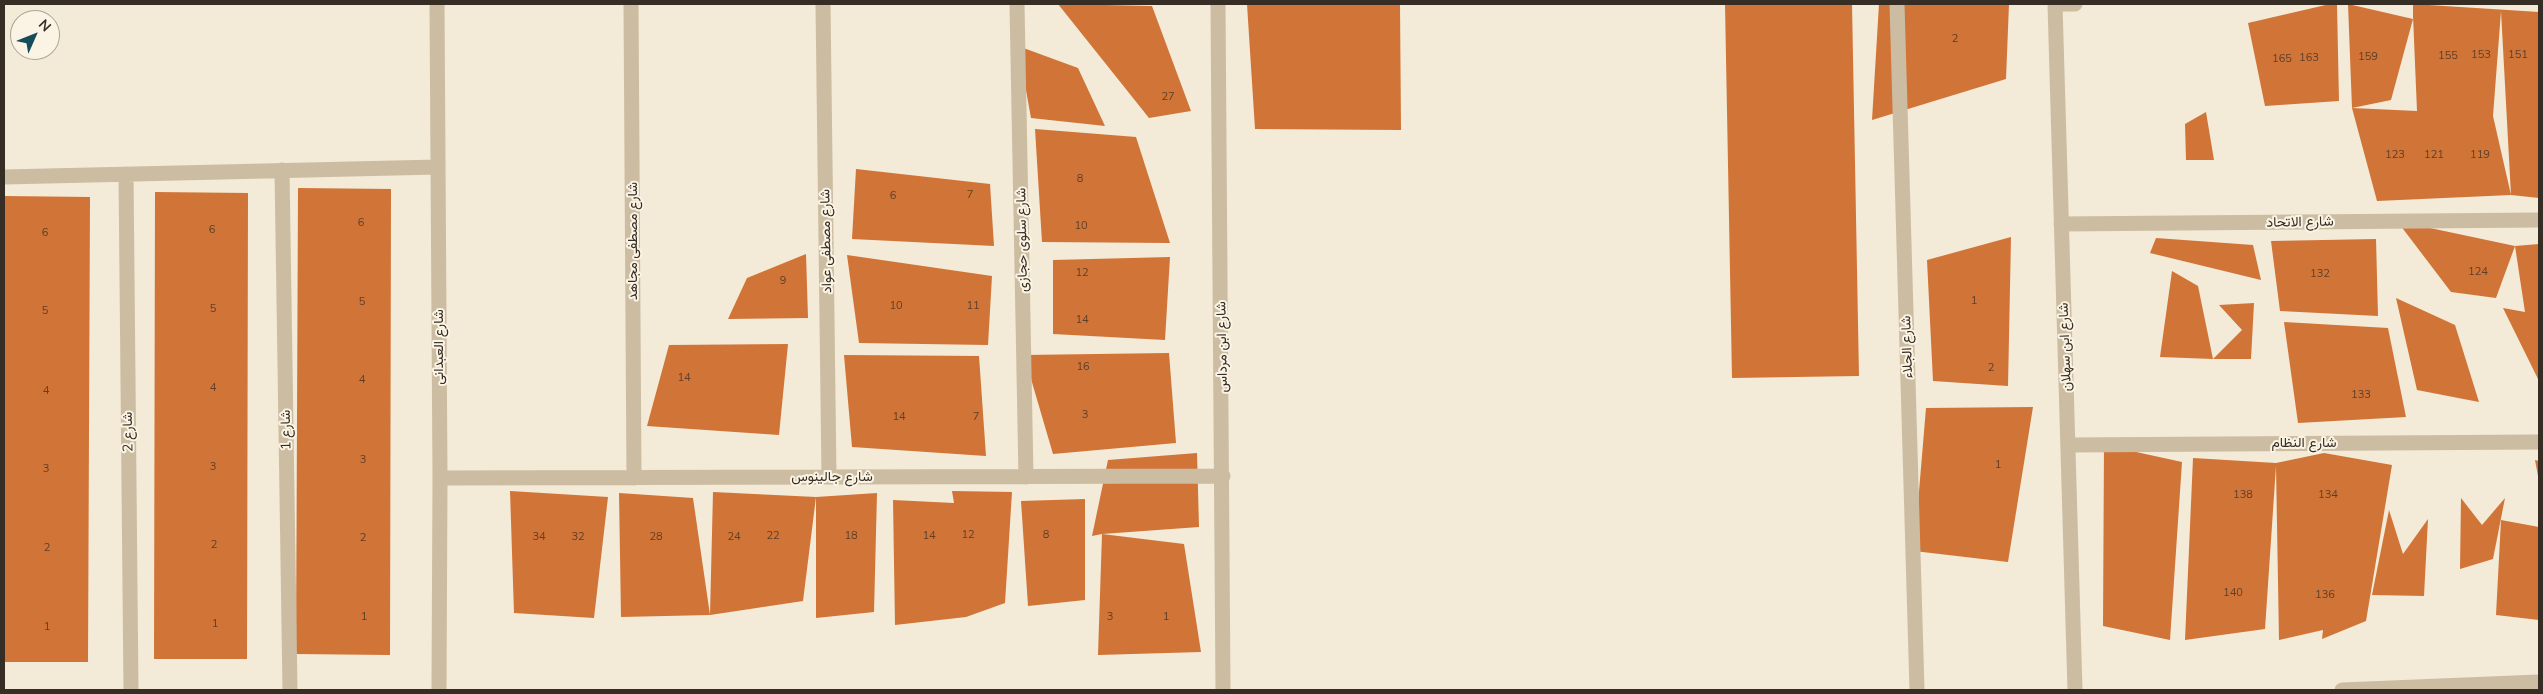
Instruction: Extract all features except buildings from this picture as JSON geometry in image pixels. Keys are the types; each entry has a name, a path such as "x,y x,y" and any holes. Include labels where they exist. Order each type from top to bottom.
{"street":[{"name":"شارع العبدانى","path":"437,4 440,478 439,690"},
{"name":"شارع مصطفى مجاهد","path":"631,4 634,478"},
{"name":"شارع مصطفى عواد","path":"823,4 829,477"},
{"name":"شارع سلوى حجازى","path":"1017,4 1026,477"},
{"name":"شارع ابن مرداس","path":"1218,4 1224,690"},
{"name":"شارع الجلاء","path":"1897,4 1918,690"},
{"path":"2055,4 2075,4"},
{"name":"شارع ابن سهلان","path":"2055,4 2075,690"},
{"path":"4,177 438,167"},
{"name":"شارع 1","path":"282,170 290,690"},
{"name":"شارع 2","path":"126,174 131,690"},
{"name":"شارع الاتحاد","path":"2061,224 2539,220"},
{"name":"شارع النظام","path":"2068,445 2539,442"},
{"name":"شارع جالينوس","path":"440,478 1223,476"},
{"path":"2342,690 2539,682"}]}
